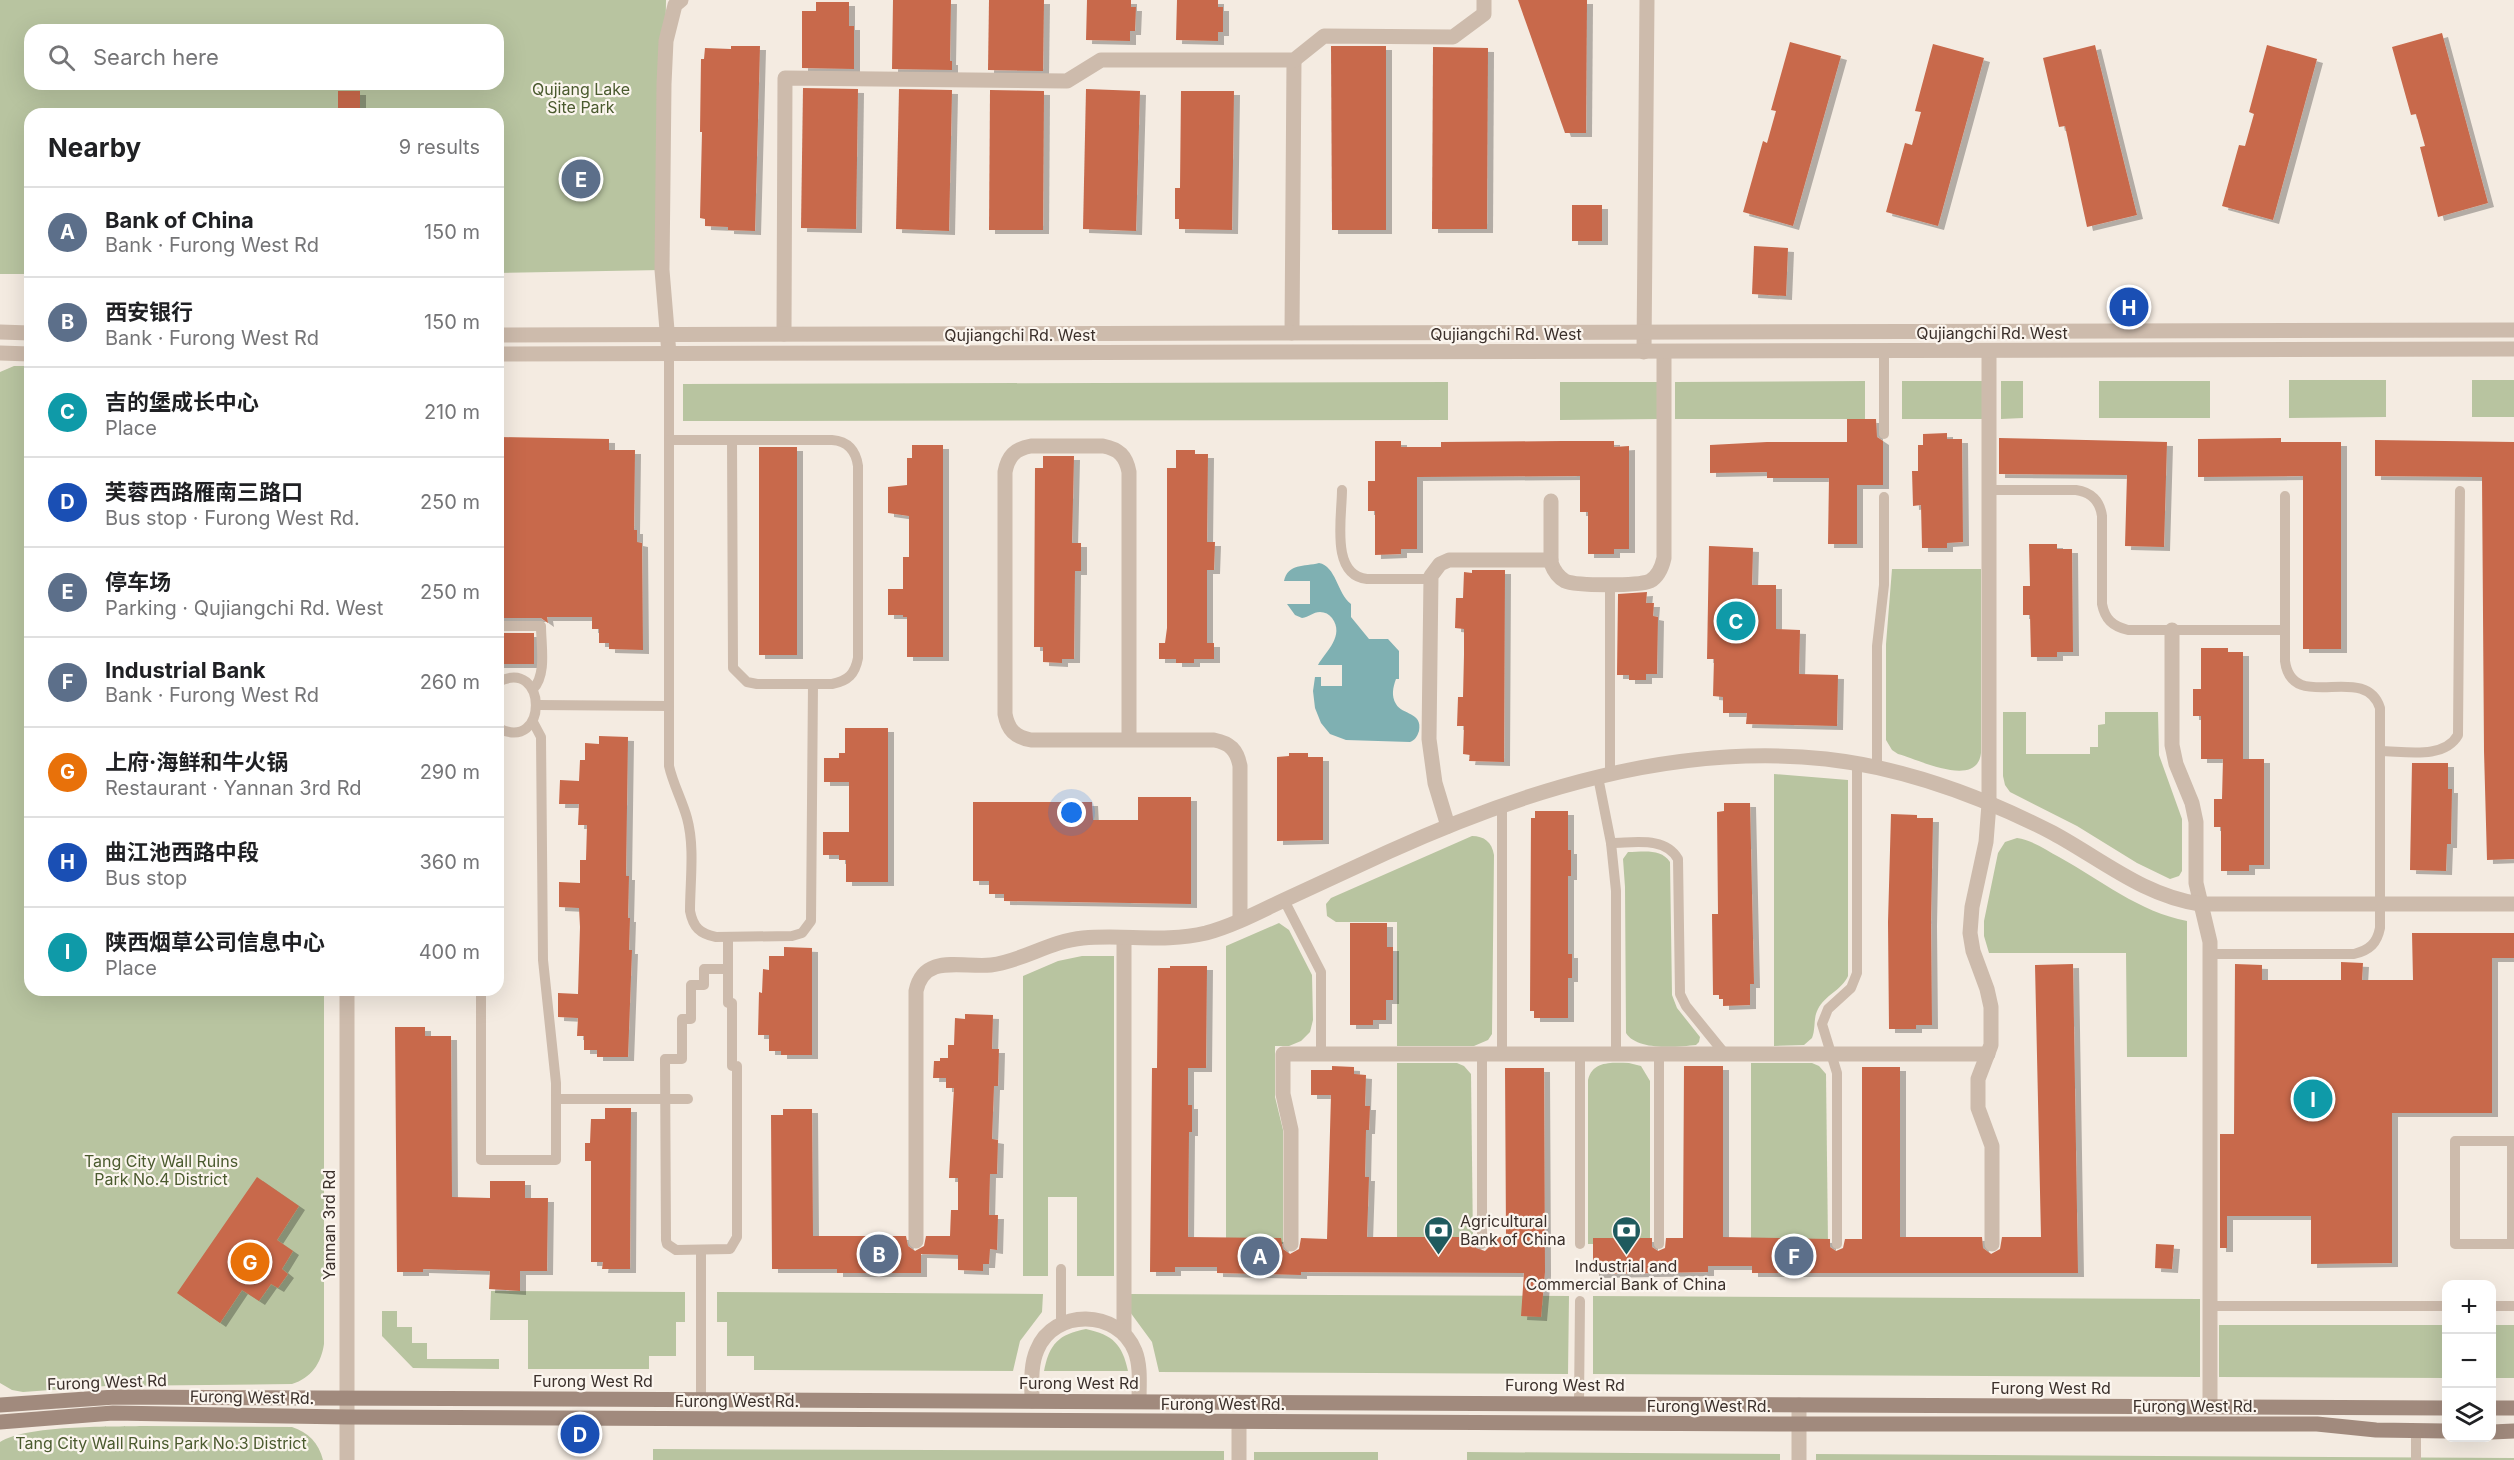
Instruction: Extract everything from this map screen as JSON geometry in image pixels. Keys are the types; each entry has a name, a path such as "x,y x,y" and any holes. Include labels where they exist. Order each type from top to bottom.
{"main road":[{"name":"Furong West Rd","path":"0,1405 115,1397 2442,1408"},
{"path":"2496,1408 2514,1408"},
{"name":"Furong West Rd.","path":"0,1422 113,1413 347,1418 2317,1424 2376,1430 2442,1431"},
{"path":"2496,1432 2514,1431"}],"street":[{"path":"669,354 662,270 664,84 666,40 675,5 681,0"},
{"path":"784,334 785,78 1067,81 1101,60 1294,60 1324,36 1453,37 1484,14 1484,0"},
{"path":"1644,352 1647,0"},
{"path":"1292,333 1294,60"},
{"name":"Qujiangchi Rd. West","path":"504,335 2514,330"},
{"path":"0,332 24,333"},
{"name":"Qujiangchi Rd. West","path":"504,354 2514,349"},
{"path":"1989,351 1989,804 1986,842 1972,907 1970,933 1973,951 1987,989 1990,1007 1990,1045 1978,1079 1978,1108 1992,1146 1992,1244"},
{"path":"1551,501 1551,560 1555,572 1567,582 1610,584 1649,582 1657,576 1664,558 1664,352"},
{"path":"0,353 24,354"},
{"path":"1129,740 1129,472 1127,462 1121,453 1103,446 1021,448 1012,453 1005,472 1005,714 1007,724 1012,732 1021,738 1031,740 1129,740 1214,740 1232,747 1238,756 1240,920"},
{"path":"1448,826 1435,783 1429,739 1430,579 1436,567 1449,560 1551,560"},
{"path":"2172,630 2172,745 2176,764 2192,803 2196,822 2196,883 2208,928 2210,954 2210,1407"},
{"path":"916,1241 916,991 918,981 932,967 988,965 1011,961 1059,942 1082,938 1189,936 1240,920 1502,804 1604,776 1670,764 1749,757 1788,756 1857,764 1942,786 1989,804 2051,833 2158,894 2179,902 2200,904 2514,904"},
{"path":"1124,938 1124,1334"},
{"name":"Yannan 3rd Rd","path":"347,996 347,1460"},
{"path":"1291,1244 1291,1130 1284,1094 1284,1054 1988,1054"},
{"path":"1032,1401 1032,1371 1036,1350 1048,1333 1062,1323 1086,1318 1107,1322 1124,1334 1135,1351 1139,1372 1139,1401"},
{"path":"1798,1405 1798,1460"},
{"path":"1239,1422 1239,1460"}],"lane":[{"path":"1884,351 1884,434"},
{"path":"669,354 669,766 672,782 687,816 690,832 692,921 706,935 792,936 806,929 811,921 813,684"},
{"path":"669,440 732,440 837,440 851,447 858,466 858,658 851,676 842,682 757,684 747,682 734,668 732,440"},
{"path":"1342,490 1342,559 1349,572 1367,579 1430,579"},
{"path":"1989,490 2076,490 2090,494 2097,501 2101,511 2102,604 2109,622 2118,627 2172,630 2285,630"},
{"path":"2380,751 2439,750 2452,744 2459,730 2460,491"},
{"path":"2210,954 2354,954 2364,952 2378,938 2380,708 2376,699 2368,691 2359,687 2311,687 2296,683 2289,675 2285,666 2285,496"},
{"path":"1877,768 1877,645 1884,585 1884,497"},
{"path":"1610,584 1604,776 1617,891 1617,1054"},
{"path":"504,626 541,626 541,675 538,683 532,689"},
{"path":"504,680 511,678 521,681 532,689 538,705 532,722 521,730 511,732 504,730"},
{"path":"538,705 669,706"},
{"path":"482,996 482,1160 556,1160 554,1054 543,960 541,737 532,722"},
{"path":"1837,1244 1837,1073 1822,1024 1828,1009 1851,988 1857,973 1857,764"},
{"path":"1502,804 1502,1054"},
{"path":"1611,843 1659,843 1669,847 1676,854 1680,869 1680,994 1686,1006 1725,1054"},
{"path":"1284,900 1321,972 1321,1054"},
{"path":"728,937 728,969 728,1003 732,1003 732,1066 737,1066 737,1237 730,1249 676,1250 671,1248 666,1239 665,1059 682,1059 682,1019 691,1019 691,985 704,985 704,969 728,969"},
{"path":"1482,1054 1482,1244"},
{"path":"1580,1054 1580,1244"},
{"path":"1659,1054 1659,1244"},
{"path":"556,1099 688,1099"},
{"path":"2455,1141 2513,1141 2513,1244 2455,1244 2455,1141"},
{"path":"701,1250 701,1399"},
{"path":"1062,1269 1062,1323"},
{"path":"1579,1404 1580,1301"},
{"path":"2210,1306 2442,1306"},
{"path":"2496,1306 2514,1306"},
{"path":"2416,1431 2416,1460"}],"green space":[{"name":"Qujiang Lake Site Park","path":"0,0 666,0 662,270 504,273 504,108 24,108 24,274 0,274"},
{"name":"Tang City Wall Ruins Park No.4 District","path":"14,366 24,366 24,996 324,996 324,1344 318,1364 310,1374 292,1384 106,1386 23,1392 12,1390 0,1383 0,372"},
{"path":"2289,380 2386,380 2386,417 2289,418"},
{"path":"2472,380 2514,380 2514,417 2472,417"},
{"path":"1865,381 1865,419 1675,419 1675,382"},
{"path":"1902,381 1983,381 1983,419 1902,419"},
{"path":"2001,381 2023,381 2023,418 2001,419"},
{"path":"2099,381 2210,381 2210,418 2099,418"},
{"path":"1448,382 1448,420 683,421 683,384"},
{"path":"1560,382 1658,382 1658,419 1560,420"},
{"path":"1892,569 1981,569 1981,753 1977,764 1969,769 1959,771 1946,769 1898,754 1892,750 1886,740 1886,644"},
{"path":"2003,712 2026,712 2026,754 2090,754 2090,747 2098,747 2098,725 2105,724 2105,712 2158,712 2159,755 2182,819 2182,871 2179,876 2170,879 2137,863 2077,826 2010,792 2003,776"},
{"path":"1774,774 1848,780 1848,976 1842,985 1821,1004 1812,1038 1804,1045 1774,1046"},
{"path":"1472,836 1487,841 1494,855 1492,1034 1488,1040 1474,1046 1397,1046 1397,922 1336,922 1327,916 1326,904 1331,898"},
{"path":"2017,838 2044,848 2136,903 2169,917 2187,921 2187,1057 2127,1057 2126,953 1989,953 1984,936 1984,921 1998,853 2005,842"},
{"path":"1628,852 1657,853 1670,862 1672,995 1677,1008 1700,1037 1696,1045 1668,1047 1648,1045 1631,1039 1626,1033 1623,859"},
{"path":"1279,923 1289,930 1312,975 1313,1020 1310,1032 1301,1041 1289,1046 1275,1046 1275,1097 1283,1130 1283,1244 1226,1244 1226,946"},
{"path":"1082,956 1114,956 1114,1276 1077,1276 1077,1197 1048,1197 1048,1276 1023,1276 1023,976 1058,961"},
{"path":"1397,1063 1457,1063 1464,1066 1471,1074 1473,1244 1397,1244"},
{"path":"1610,1063 1629,1063 1641,1066 1650,1081 1650,1244 1588,1244 1588,1080 1594,1069 1599,1066"},
{"path":"1751,1063 1812,1063 1819,1066 1826,1074 1828,1244 1751,1244"},
{"path":"491,1291 685,1292 685,1322 676,1322 676,1356 649,1356 649,1369 528,1369 528,1320 490,1320"},
{"path":"717,1292 1043,1294 1042,1312 1020,1341 1013,1371 754,1370 754,1356 727,1356 727,1322 717,1322"},
{"path":"1129,1294 1569,1296 1568,1374 1159,1372 1152,1342 1130,1312"},
{"path":"1593,1296 2200,1299 2200,1377 1593,1374"},
{"path":"382,1311 397,1311 397,1327 412,1327 412,1343 427,1343 427,1359 499,1359 499,1369 413,1368 382,1336"},
{"path":"2219,1325 2442,1325 2442,1378 2219,1377"},
{"path":"2496,1325 2514,1325 2514,1378 2496,1378"},
{"path":"1086,1329 1103,1334 1115,1342 1123,1354 1128,1371 1044,1371 1052,1347 1062,1337"},
{"name":"Tang City Wall Ruins Park No.3 District","path":"292,1427 312,1439 319,1448 323,1460 0,1460 0,1442 12,1436 68,1428"},
{"path":"653,1449 1224,1451 1224,1460 653,1460"},
{"path":"1254,1452 1378,1452 1378,1460 1254,1460"},
{"path":"1467,1452 1780,1454 1780,1460 1467,1460"},
{"path":"1816,1454 2514,1458 2514,1460 1816,1460"}],"water":[{"path":"1319,563 1325,565 1333,574 1342,593 1351,604 1351,617 1369,639 1388,639 1399,651 1399,679 1396,679 1393,695 1399,708 1418,720 1419,731 1412,741 1346,740 1330,734 1321,723 1315,708 1313,691 1315,677 1321,677 1321,686 1342,686 1342,665 1318,665 1333,643 1335,625 1331,617 1324,612 1302,618 1295,615 1287,604 1310,604 1310,581 1284,581 1293,568"}],"building":[{"path":"893,0 951,0 950,61 952,61 952,70 892,69"},
{"path":"989,0 1044,0 1043,71 988,70"},
{"path":"1087,0 1131,0 1131,7 1136,7 1135,31 1130,31 1130,41 1086,40"},
{"path":"1177,0 1218,0 1218,7 1223,7 1223,32 1218,32 1218,41 1176,40"},
{"path":"1518,0 1587,0 1586,133 1565,133"},
{"path":"816,2 849,2 849,26 854,26 854,69 802,68 802,11 816,11"},
{"path":"2442,33 2488,203 2438,217 2420,147 2425,146 2416,114 2411,115 2392,47"},
{"path":"1790,42 1841,56 1793,226 1743,212 1763,141 1767,143 1776,111 1771,110"},
{"path":"1933,44 1984,58 1938,226 1886,212 1905,143 1912,145 1921,112 1915,111"},
{"path":"2095,45 2137,215 2087,227 2065,126 2059,127 2043,58"},
{"path":"2267,45 2317,59 2273,220 2222,206 2239,145 2245,146 2254,114 2249,112"},
{"path":"731,46 760,46 755,231 705,226 705,219 700,218 701,59 704,59 705,48 731,49"},
{"path":"1331,46 1386,46 1386,230 1332,230"},
{"path":"1433,47 1488,48 1487,229 1432,229"},
{"path":"803,88 858,89 856,229 801,228"},
{"path":"899,89 952,90 949,231 896,229"},
{"path":"1086,89 1140,91 1136,231 1083,229"},
{"path":"990,90 1044,91 1043,230 989,230"},
{"path":"338,91 360,91 360,108 338,108"},
{"path":"1181,91 1234,91 1232,230 1179,229 1179,219 1175,219 1175,188 1180,188"},
{"path":"1572,205 1602,205 1602,241 1572,241"},
{"path":"1754,246 1788,248 1786,296 1752,294"},
{"path":"1847,419 1876,419 1877,437 1883,441 1883,485 1857,485 1857,544 1828,544 1829,478 1767,478 1767,472 1710,473 1710,445 1847,442"},
{"path":"1947,433 1947,439 1962,439 1963,542 1947,543 1947,548 1922,548 1921,505 1913,506 1912,471 1918,471 1918,445 1923,445 1923,434"},
{"path":"504,437 609,439 609,450 635,450 634,530 637,530 637,542 642,543 643,650 609,649 609,643 599,643 599,629 592,629 592,617 547,617 548,623 541,618 504,618"},
{"path":"1999,438 2167,442 2164,547 2125,546 2127,475 1999,474"},
{"path":"2281,438 2281,442 2341,442 2341,649 2303,649 2303,476 2198,477 2198,439"},
{"path":"2375,440 2514,442 2514,859 2487,860 2482,477 2375,476"},
{"path":"1375,441 1401,441 1401,447 1441,447 1441,442 1563,441 1614,441 1614,447 1629,446 1629,549 1614,549 1614,554 1588,554 1588,512 1580,512 1580,476 1417,477 1417,549 1401,549 1401,554 1375,555 1375,511 1368,511 1368,481 1375,481"},
{"path":"912,445 943,445 943,657 907,657 907,617 888,615 888,589 903,589 903,557 909,557 909,516 888,513 888,487 907,485 907,458 912,458"},
{"path":"759,447 797,447 797,655 759,655"},
{"path":"1176,450 1195,450 1195,454 1208,454 1207,542 1215,542 1214,570 1207,570 1207,643 1214,643 1214,659 1194,659 1194,663 1176,663 1176,659 1159,659 1159,643 1165,643 1167,628 1167,468 1176,468"},
{"path":"1043,456 1074,456 1072,543 1081,543 1081,571 1075,571 1074,659 1062,659 1062,663 1043,662 1043,647 1034,647 1035,468 1043,468"},
{"path":"2029,544 2057,544 2057,549 2072,549 2073,652 2057,652 2057,657 2031,657 2030,615 2023,615 2023,586 2030,586"},
{"path":"1709,546 1753,548 1752,585 1776,585 1776,629 1800,630 1799,674 1838,675 1837,726 1746,724 1747,713 1723,713 1723,697 1713,696 1714,659 1707,659"},
{"path":"1472,570 1505,570 1504,762 1469,761 1470,755 1463,754 1464,726 1457,726 1458,697 1463,697 1464,629 1455,628 1456,598 1463,598 1464,572 1472,573"},
{"path":"1647,592 1646,603 1654,603 1653,616 1658,617 1657,674 1646,674 1646,680 1629,680 1629,675 1617,675 1618,594"},
{"path":"504,633 534,633 534,664 504,664"},
{"path":"2201,648 2228,648 2228,652 2243,652 2243,759 2264,759 2264,865 2249,865 2249,871 2221,871 2221,827 2214,827 2214,799 2222,799 2223,759 2201,759 2201,716 2193,716 2193,689 2201,689"},
{"path":"845,728 888,728 888,882 846,882 846,860 839,860 839,855 823,855 823,832 849,832 849,782 824,782 824,758 839,758 839,753 845,753"},
{"path":"599,736 628,737 626,876 629,876 629,950 632,950 628,1057 597,1057 597,1050 584,1050 584,1036 577,1036 578,1018 558,1017 558,993 578,994 580,927 579,908 559,907 559,882 580,883 580,860 586,860 587,825 578,825 579,804 559,804 560,780 579,781 580,760 585,760 585,743 599,744"},
{"path":"1289,753 1308,753 1308,757 1323,757 1323,840 1277,841 1277,757 1289,756"},
{"path":"2412,763 2448,763 2448,789 2452,789 2451,844 2447,844 2446,871 2410,870"},
{"path":"1138,797 1191,797 1191,904 1004,901 1004,894 989,894 989,881 973,881 973,802 1092,802 1093,820 1138,820"},
{"path":"1724,803 1750,803 1754,984 1750,984 1750,1005 1723,1006 1723,999 1719,999 1719,995 1713,995 1712,914 1718,914 1717,812 1724,811"},
{"path":"1535,811 1568,811 1571,876 1568,876 1568,954 1572,954 1572,978 1568,978 1568,1018 1534,1018 1534,1011 1530,1011 1531,818 1535,818"},
{"path":"1891,814 1933,818 1932,1025 1916,1025 1916,1029 1889,1029 1888,922"},
{"path":"1350,923 1387,923 1387,947 1393,947 1393,1000 1386,1000 1386,1020 1373,1020 1373,1025 1350,1025"},
{"path":"2412,933 2514,933 2514,958 2492,958 2492,1113 2392,1113 2392,1263 2311,1264 2311,1216 2227,1216 2227,1248 2220,1248 2220,1134 2234,1134 2235,964 2262,965 2262,980 2341,980 2341,962 2363,963 2362,980 2413,980"},
{"path":"784,947 812,948 812,1055 781,1055 781,1051 769,1051 769,1035 758,1035 759,992 762,993 763,969 769,970 769,956 784,956"},
{"path":"2073,964 2078,1273 1752,1273 1752,1266 1708,1266 1708,1272 1593,1274 1593,1238 1652,1238 1652,1247 1658,1251 1665,1248 1666,1238 1683,1238 1684,1066 1723,1066 1723,1237 1830,1239 1830,1247 1836,1251 1843,1248 1845,1239 1862,1239 1862,1067 1900,1067 1900,1237 1982,1237 1983,1248 1991,1254 2000,1249 2002,1237 2041,1237 2035,965"},
{"path":"1170,966 1207,966 1206,1068 1188,1068 1188,1105 1192,1105 1192,1132 1189,1132 1188,1237 1281,1238 1283,1249 1290,1254 1299,1249 1301,1238 1327,1239 1331,1095 1311,1095 1311,1070 1332,1070 1332,1066 1354,1067 1354,1074 1366,1075 1365,1106 1370,1106 1369,1130 1366,1130 1365,1177 1369,1177 1367,1237 1474,1237 1476,1248 1485,1251 1489,1247 1490,1237 1506,1237 1505,1068 1544,1068 1545,1272 1541,1317 1521,1316 1524,1273 1301,1272 1301,1275 1217,1273 1217,1267 1175,1267 1175,1272 1150,1272 1152,1068 1157,1068 1158,968 1170,968"},
{"path":"965,1014 993,1015 992,1049 999,1049 998,1086 994,1086 992,1139 998,1140 997,1174 990,1174 989,1215 998,1215 997,1250 990,1249 989,1264 983,1264 983,1271 958,1270 958,1255 921,1254 921,1273 837,1273 837,1269 772,1269 771,1115 783,1115 783,1109 812,1109 813,1236 906,1236 908,1246 915,1251 924,1246 926,1236 950,1236 951,1210 958,1210 958,1178 949,1178 954,1088 946,1088 946,1078 933,1078 934,1061 948,1058 948,1045 954,1045 955,1018 965,1019"},
{"path":"395,1027 425,1027 425,1036 451,1036 452,1197 490,1198 490,1181 525,1181 525,1198 548,1198 547,1271 520,1271 520,1291 489,1289 490,1271 423,1269 423,1272 397,1272"},
{"path":"605,1108 631,1108 630,1269 602,1269 603,1262 591,1262 591,1161 585,1161 585,1143 590,1143 591,1119 605,1119"},
{"path":"257,1177 299,1206 277,1240 293,1251 282,1269 288,1274 278,1288 271,1284 259,1301 242,1290 220,1323 177,1293"},
{"path":"2156,1244 2174,1245 2172,1269 2155,1268"}],"place":[{"name":"停车场","path":"581,179"},
{"name":"曲江池西路中段","path":"2129,307"},
{"name":"吉的堡成长中心","path":"1736,621"},
{"name":"陕西烟草公司信息中心","path":"2313,1099"},
{"name":"西安银行","path":"879,1254"},
{"name":"Bank of China","path":"1260,1256"},
{"name":"Agricultural Bank of China","path":"1439,1256"},
{"name":"Industrial and Commercial Bank of China","path":"1626,1256"},
{"name":"Industrial Bank","path":"1794,1256"},
{"name":"上府·海鲜和牛火锅","path":"250,1262"},
{"name":"芙蓉西路雁南三路口","path":"580,1434"}]}
